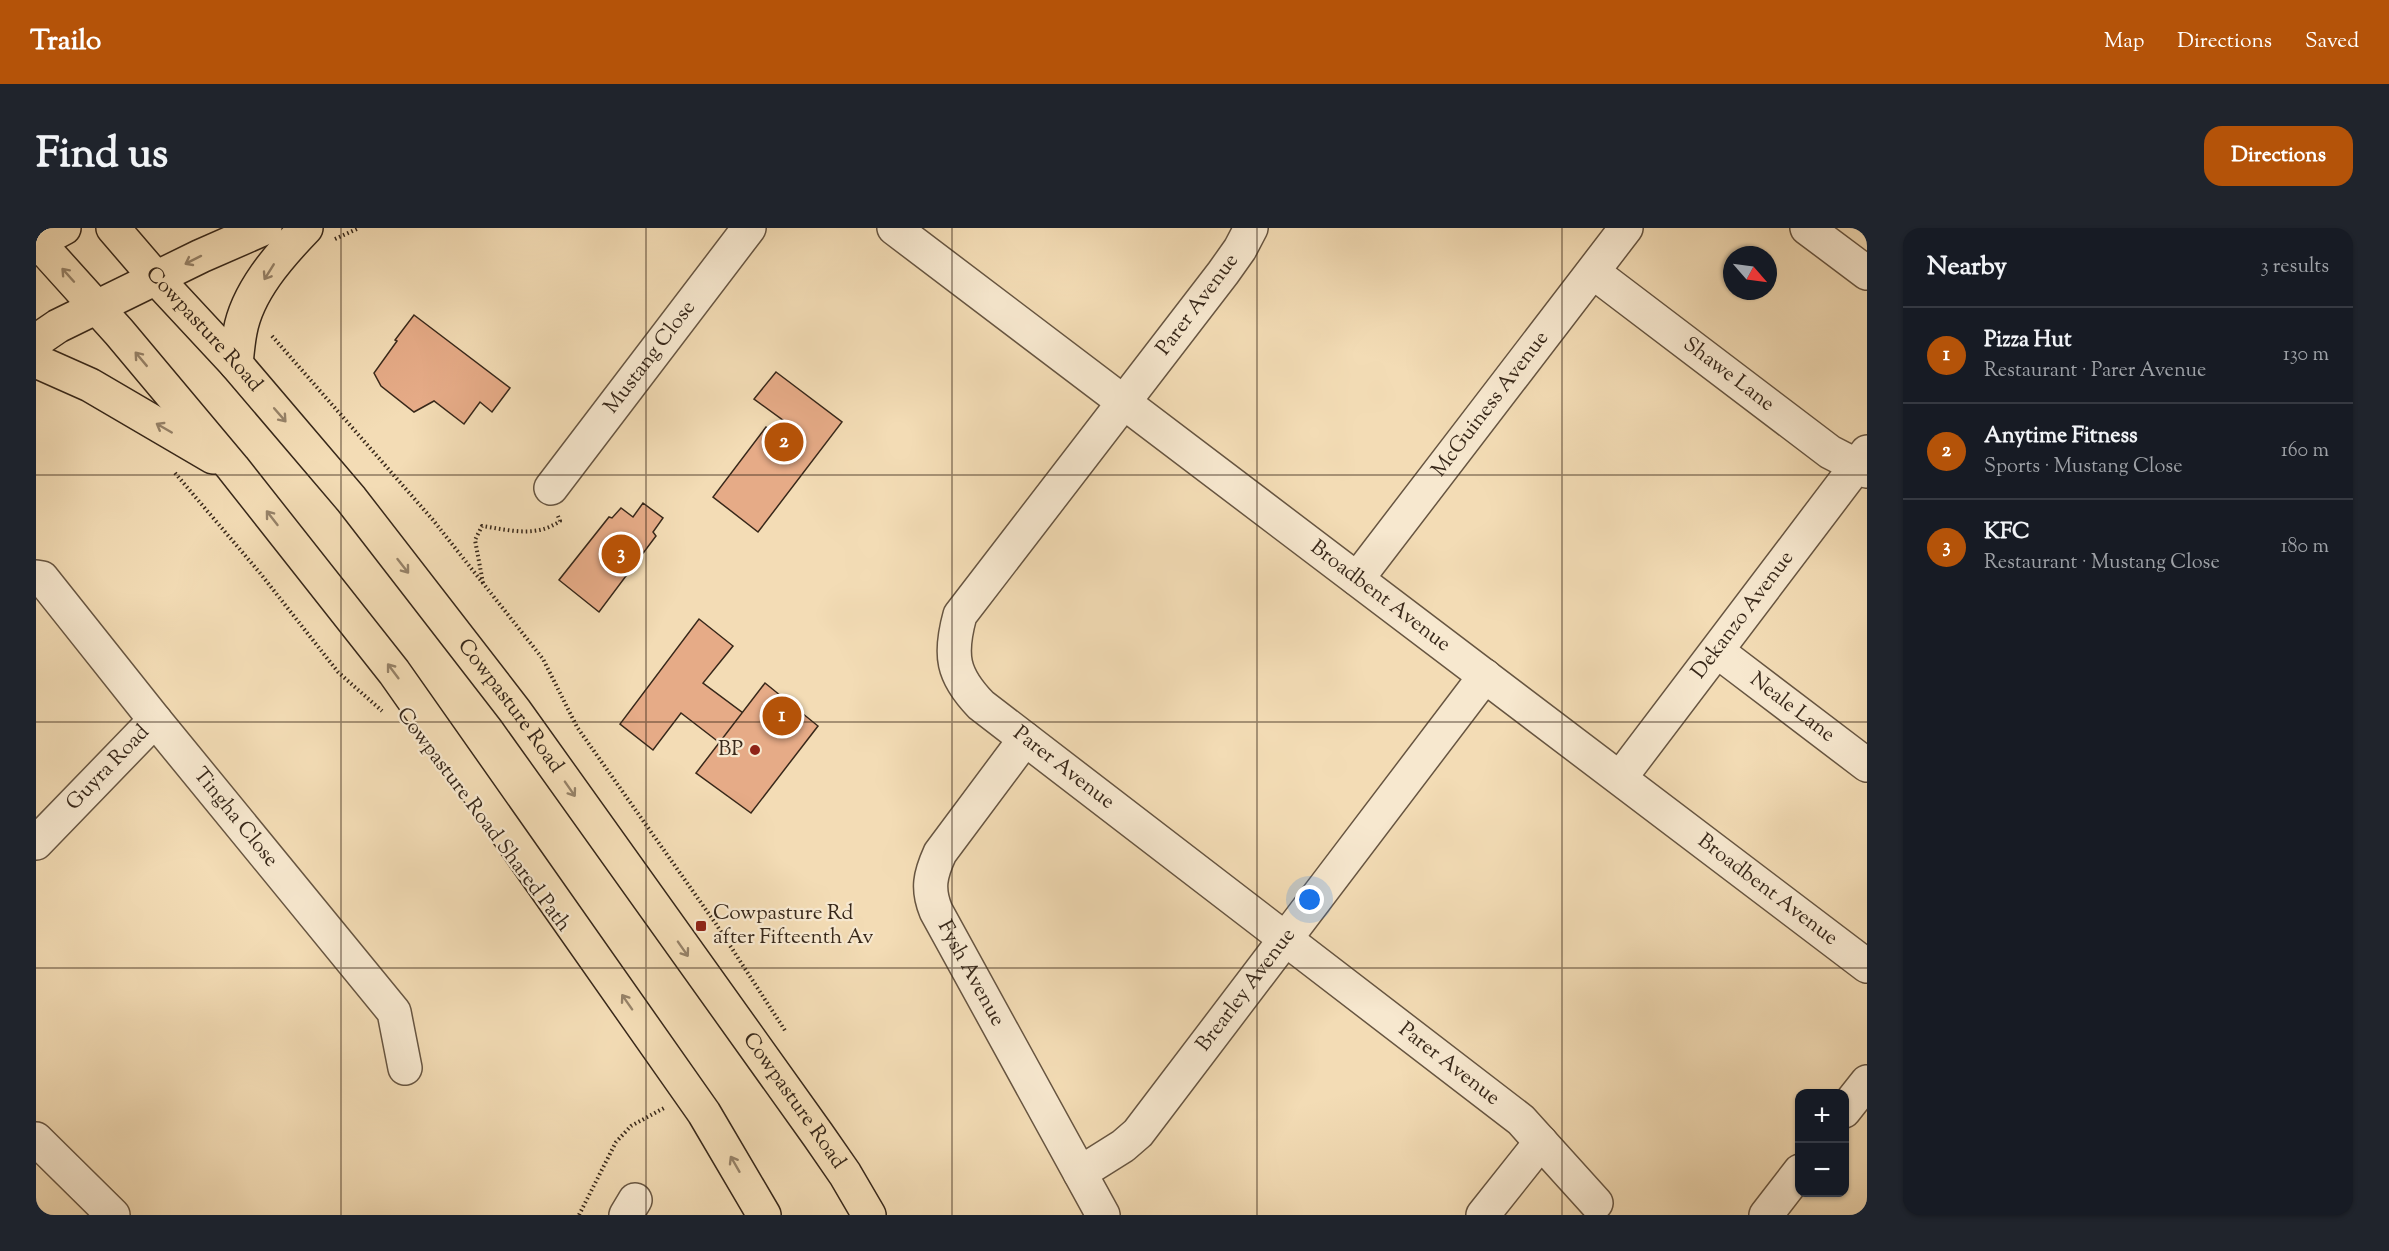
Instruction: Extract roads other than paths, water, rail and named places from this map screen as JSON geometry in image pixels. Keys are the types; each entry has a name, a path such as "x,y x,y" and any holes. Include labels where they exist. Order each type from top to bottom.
{"main road":[{"name":"Cowpasture Road","path":"113,228 236,364 351,499 515,711 825,1145 869,1215"},
{"path":"36,341 58,326 201,256 265,228"},
{"path":"236,364 240,330 251,301 280,255 306,228"},
{"path":"44,238 98,308 233,468 394,672 532,865 704,1113 764,1215"},
{"path":"36,360 90,385 233,468"}],"street":[{"name":"Mustang Close","path":"551,488 749,228"},
{"name":"Broadbent Avenue","path":"894,228 1867,966"},
{"name":"Parer Avenue","path":"1251,228 1223,273 960,615 953,641 955,666 965,688 981,705 1521,1119 1596,1203"},
{"name":"McGuiness Avenue","path":"1357,579 1626,228"},
{"path":"1807,228 1867,273"},
{"name":"Shawe Lane","path":"1593,272 1830,452 1864,463"},
{"name":"Dekanzo Avenue","path":"1620,778 1864,463"},
{"name":"Tingha Close","path":"39,578 394,1012 405,1068"},
{"name":"Neale Lane","path":"1717,651 1867,765"},
{"name":"Brearley Avenue","path":"1080,1173 1123,1146 1138,1133 1485,676"},
{"name":"Guyra Road","path":"36,843 155,720"},
{"name":"Fysh Avenue","path":"1026,739 940,853 931,873 930,897 1103,1215"},
{"path":"1849,1106 1867,1082"},
{"path":"36,1139 113,1215"},
{"path":"1484,1215 1540,1142"},
{"path":"1774,1212 1795,1179"}],"place":[{"name":"Anytime Fitness","path":"784,442"},
{"name":"KFC","path":"621,554"},
{"name":"Pizza Hut","path":"782,716"},
{"name":"BP","path":"755,750"},
{"name":"Cowpasture Rd after Fifteenth Av","path":"701,926"}]}
